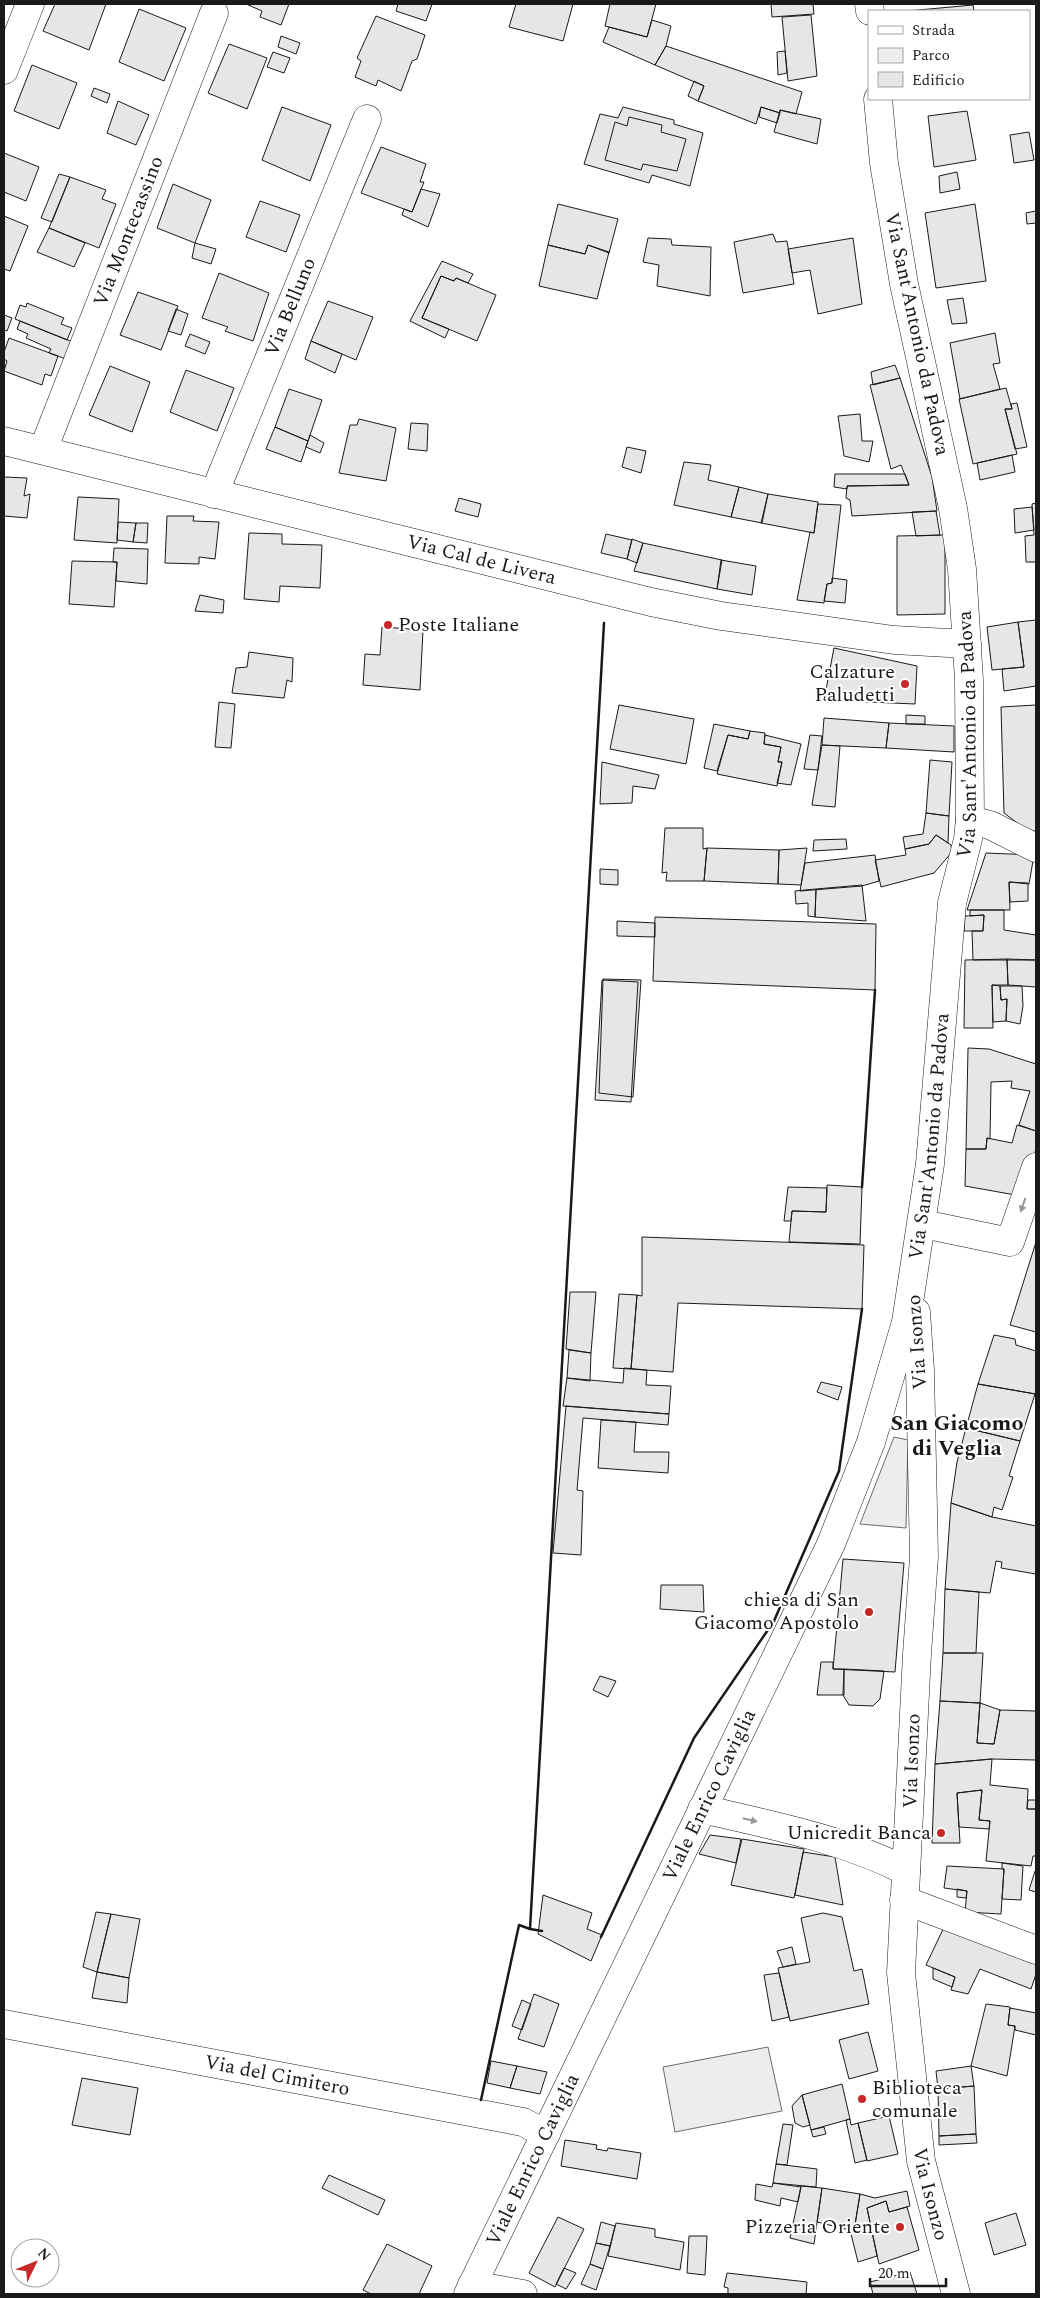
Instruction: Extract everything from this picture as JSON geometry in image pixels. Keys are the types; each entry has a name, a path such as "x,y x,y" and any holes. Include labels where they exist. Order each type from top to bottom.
{"main road":[{"path":"4,70 30,4"},
{"name":"Via Montecassino","path":"43,450 214,13"},
{"name":"Via Sant'Antonio da Padova","path":"878,100 884,163 904,284 953,508 962,569 970,708 970,820 968,840 955,888 950,921 941,1052 922,1224 913,1284"},
{"name":"Via Belluno","path":"214,494 367,119"},
{"name":"Via Cal de Livera","path":"4,441 651,602 721,616 885,638 967,644"},
{"path":"970,820 990,825 1036,848"},
{"path":"922,1224 1010,1242 1036,1167"},
{"name":"Viale Enrico Caviglia","path":"470,2290 831,1544 871,1442 898,1355 913,1284"},
{"name":"Via Isonzo","path":"913,1284 920,1370 924,1557 917,1654 901,1973 921,2160 956,2294"},
{"path":"702,1809 784,1828 844,1846 906,1871"},
{"path":"904,1900 1036,1950"},
{"name":"Via del Cimitero","path":"4,2024 523,2122 546,2134"},
{"path":"470,2290 523,2294"}],"green space":[{"path":"894,1437 908,1440 906,1528 860,1524"},
{"path":"768,2047 782,2111 675,2132 663,2067"}],"building":[{"path":"55,4 106,4 89,50 43,31"},
{"path":"246,4 289,4 281,25 260,17 262,11"},
{"path":"398,4 432,4 426,21 396,11"},
{"path":"516,4 573,4 563,41 509,27"},
{"path":"610,4 656,4 647,37 605,26"},
{"path":"771,4 813,4 814,14 772,17"},
{"path":"973,5 974,10 918,10"},
{"path":"139,9 186,28 164,81 119,62"},
{"path":"811,15 817,76 788,81 782,17"},
{"path":"376,16 425,35 417,59 412,61 401,91 378,80 376,86 355,77 361,61 357,58"},
{"path":"652,20 671,26 666,46 655,65 603,42 609,27 647,37"},
{"path":"281,36 300,43 296,54 278,47"},
{"path":"229,44 267,58 247,109 208,93"},
{"path":"666,46 802,92 796,114 780,110 780,113 761,107 756,124 698,101 704,86 655,65"},
{"path":"785,51 787,73 778,75 777,52"},
{"path":"273,52 290,58 284,73 267,67"},
{"path":"32,65 77,83 59,129 14,111"},
{"path":"694,81 704,86 698,101 688,96"},
{"path":"94,88 110,94 107,103 91,96"},
{"path":"118,101 149,115 136,145 107,133"},
{"path":"282,107 331,125 310,181 262,160"},
{"path":"623,107 674,120 674,124 703,133 690,186 652,175 649,183 584,164 600,114 618,118"},
{"path":"761,107 780,113 777,123 759,117"},
{"path":"780,110 821,119 817,144 774,132"},
{"path":"967,111 976,160 934,167 928,116"},
{"path":"629,117 662,125 661,132 686,139 677,171 643,164 641,170 605,160 615,122 627,126"},
{"path":"1029,132 1034,160 1014,163 1010,135"},
{"path":"381,147 426,164 420,182 424,182 412,212 361,193"},
{"path":"4,153 39,167 26,201 4,192"},
{"path":"957,172 960,189 940,193 939,176"},
{"path":"59,174 70,177 52,222 41,218"},
{"path":"70,177 106,190 102,199 116,204 99,248 49,228"},
{"path":"173,184 211,200 195,243 157,228"},
{"path":"421,189 440,194 428,227 402,215 404,209 412,212"},
{"path":"260,201 300,215 286,252 246,237"},
{"path":"558,204 618,219 609,253 588,245 585,254 548,245"},
{"path":"975,204 986,281 936,288 925,213"},
{"path":"1036,211 1036,223 1027,224 1026,213"},
{"path":"4,216 28,226 10,271 4,269"},
{"path":"49,228 85,243 74,267 37,252"},
{"path":"773,234 776,242 787,241 794,284 743,293 734,242"},
{"path":"648,238 671,239 672,245 711,247 710,296 657,286 659,265 643,262"},
{"path":"853,238 862,304 818,314 810,270 792,273 788,249"},
{"path":"195,243 216,249 211,264 192,258"},
{"path":"548,245 585,254 588,245 609,252 597,299 539,286"},
{"path":"442,261 473,274 468,283 456,278 454,281 441,276 422,318 449,329 445,338 410,321"},
{"path":"219,273 269,293 253,341 225,331 228,327 202,318"},
{"path":"441,276 454,281 456,278 496,295 477,341 422,318"},
{"path":"138,292 178,306 161,350 120,335"},
{"path":"963,298 967,323 952,324 947,300"},
{"path":"328,301 373,317 356,360 311,341"},
{"path":"27,303 64,318 61,324 72,328 67,340 15,319 20,305 26,307"},
{"path":"176,309 188,314 181,335 168,331"},
{"path":"4,315 12,318 7,331 4,330"},
{"path":"20,321 73,342 66,359 49,353 51,349 26,338 28,334 17,329"},
{"path":"995,333 1000,363 993,364 1000,389 960,399 950,343"},
{"path":"190,334 210,342 205,354 185,346"},
{"path":"9,338 58,356 51,376 45,374 42,385 4,371 7,361 4,359 4,352"},
{"path":"311,341 342,354 335,373 305,359"},
{"path":"895,365 900,378 873,385 871,372"},
{"path":"110,366 150,382 132,432 89,415"},
{"path":"186,370 234,388 217,431 170,412"},
{"path":"900,378 932,477 937,511 852,516 850,500 846,498 847,486 909,485 901,465 891,469 870,385"},
{"path":"1006,388 1012,409 1005,409 1017,454 973,464 959,399"},
{"path":"289,389 322,400 308,441 275,427"},
{"path":"1017,403 1027,447 1015,449 1005,409 1012,409 1011,404"},
{"path":"860,414 862,441 873,441 869,462 844,456 838,416"},
{"path":"359,419 396,428 386,481 339,473 350,425 357,425"},
{"path":"411,423 428,424 427,451 408,449"},
{"path":"275,427 308,441 301,462 266,449"},
{"path":"310,435 324,443 320,453 306,447"},
{"path":"627,447 646,451 641,473 622,467"},
{"path":"1012,455 1015,472 980,480 977,463"},
{"path":"684,462 711,465 708,480 739,487 731,517 674,505"},
{"path":"835,474 905,474 909,485 847,486 847,489 834,487"},
{"path":"4,477 27,478 24,496 30,494 27,518 4,516"},
{"path":"739,487 768,494 762,523 731,517"},
{"path":"768,494 818,502 814,533 761,523"},
{"path":"78,497 119,499 117,543 74,540"},
{"path":"459,498 481,504 478,517 455,511"},
{"path":"1036,503 1036,562 1026,562 1025,536 1034,535 1032,504"},
{"path":"818,504 841,505 832,583 827,584 824,603 797,600 810,532 814,533"},
{"path":"1032,507 1034,530 1015,533 1014,509"},
{"path":"936,511 940,535 916,536 912,512"},
{"path":"167,516 194,516 193,521 219,522 215,559 199,557 199,564 165,563"},
{"path":"118,522 136,523 133,542 117,540"},
{"path":"136,523 148,523 147,543 133,542"},
{"path":"249,533 282,534 282,544 322,545 320,588 280,586 279,602 244,599"},
{"path":"606,534 632,540 627,559 601,553"},
{"path":"945,535 945,614 897,615 897,536"},
{"path":"632,539 643,543 637,563 627,559"},
{"path":"643,543 722,560 717,589 634,571"},
{"path":"114,548 148,549 147,584 116,581 117,562 113,562"},
{"path":"721,560 756,566 752,595 717,589"},
{"path":"72,561 117,562 114,607 69,604"},
{"path":"832,578 847,580 845,603 824,601 827,584 832,583"},
{"path":"200,595 224,600 223,613 195,611"},
{"path":"1036,620 1036,686 1004,691 1002,669 1024,667 1018,622"},
{"path":"1018,622 1024,667 992,670 987,627"},
{"path":"382,627 423,630 420,690 363,685 365,654 380,655"},
{"path":"834,648 917,666 915,704 824,700"},
{"path":"249,652 293,658 292,682 287,680 284,698 232,693 236,668 247,667"},
{"path":"219,702 235,704 231,748 215,747"},
{"path":"619,705 694,719 686,764 610,749"},
{"path":"1036,705 1036,831 1028,831 1004,813 1001,707"},
{"path":"906,715 925,716 925,724 906,724"},
{"path":"824,718 889,723 886,748 822,745"},
{"path":"889,723 954,726 954,752 886,748"},
{"path":"714,724 750,731 748,739 728,735 717,771 704,768"},
{"path":"750,731 765,733 764,744 781,747 778,762 782,762 777,786 717,774 728,735 748,739"},
{"path":"765,735 801,744 791,785 777,783 782,762 778,762 781,747 764,744"},
{"path":"810,735 822,736 818,770 804,769"},
{"path":"822,745 840,746 835,807 812,805"},
{"path":"930,760 952,762 949,816 926,813"},
{"path":"602,762 659,775 655,789 633,786 632,803 600,804"},
{"path":"926,813 949,816 948,843 936,835 929,844 905,849 903,837 923,834"},
{"path":"665,828 703,828 703,849 707,848 704,881 666,881 667,872 662,873"},
{"path":"936,835 951,845 952,852 934,873 881,887 875,860 906,855 905,849 929,844"},
{"path":"846,839 847,849 813,851 814,840"},
{"path":"707,848 779,850 778,884 704,881"},
{"path":"807,848 801,885 778,884 779,850"},
{"path":"986,853 1034,855 1029,884 1009,882 1010,910 967,910"},
{"path":"875,855 879,881 862,886 800,891 805,863"},
{"path":"600,869 618,870 618,885 600,884"},
{"path":"1009,882 1028,883 1028,901 1010,902"},
{"path":"862,885 866,921 815,917 816,889"},
{"path":"816,889 815,917 808,916 808,903 796,904 795,891"},
{"path":"970,910 1004,910 1004,930 1036,935 1036,960 973,960 972,931 983,931 984,915 970,916"},
{"path":"984,915 983,931 964,931 965,916"},
{"path":"655,917 876,924 875,990 653,981"},
{"path":"617,921 655,923 655,937 617,936"},
{"path":"1007,959 1008,985 992,985 993,1028 964,1028 965,960"},
{"path":"1007,959 1036,960 1036,987 1008,985"},
{"path":"603,979 641,980 633,1097 599,1093"},
{"path":"602,980 638,982 631,1102 595,1100"},
{"path":"992,985 1000,986 1001,1000 1007,999 1006,1021 993,1022"},
{"path":"1000,986 1022,986 1023,1006 1020,1024 1006,1021 1007,999 1001,1000"},
{"path":"968,1048 989,1049 1036,1064 1036,1131 1019,1125 1030,1091 1011,1088 1012,1081 991,1082 990,1139 987,1138 986,1149 966,1149"},
{"path":"1017,1125 1036,1131 1036,1149 1021,1196 965,1186 966,1149 986,1149 987,1138 1012,1143"},
{"path":"827,1185 862,1187 860,1244 789,1242 792,1211 826,1212"},
{"path":"788,1187 827,1188 826,1212 792,1211 791,1221 784,1221"},
{"path":"642,1237 864,1245 862,1309 678,1303 673,1372 631,1369 637,1295 642,1296"},
{"path":"1036,1242 1036,1332 1010,1325"},
{"path":"570,1292 596,1292 591,1353 566,1349"},
{"path":"619,1294 637,1295 631,1369 613,1368"},
{"path":"994,1335 1015,1339 1016,1345 1036,1351 1036,1394 978,1384"},
{"path":"569,1350 591,1353 590,1381 567,1378"},
{"path":"624,1368 647,1370 646,1385 671,1386 669,1414 563,1406 567,1378 623,1383"},
{"path":"821,1382 842,1387 838,1400 817,1392"},
{"path":"978,1384 1035,1394 1020,1441 966,1428"},
{"path":"566,1406 669,1414 668,1425 583,1418 577,1490 583,1491 581,1555 553,1553"},
{"path":"601,1420 636,1422 634,1452 669,1452 668,1473 598,1468"},
{"path":"966,1428 1020,1441 1009,1476 1013,1477 1002,1510 994,1507 992,1517 951,1503 957,1462"},
{"path":"951,1503 992,1517 1036,1526 1036,1574 1001,1568 1002,1562 996,1561 990,1593 945,1589"},
{"name":"chiesa di San Giacomo Apostolo","path":"843,1559 904,1563 895,1672 833,1669"},
{"path":"661,1585 703,1585 704,1612 660,1609"},
{"path":"945,1589 979,1592 976,1653 943,1653"},
{"path":"943,1653 983,1653 980,1703 940,1701"},
{"path":"821,1662 833,1662 833,1669 844,1669 844,1695 817,1695"},
{"path":"844,1669 884,1671 880,1699 873,1706 849,1705 843,1695"},
{"path":"600,1676 616,1681 608,1697 593,1690"},
{"path":"940,1701 980,1703 977,1743 994,1744 1000,1710 1036,1711 1036,1760 992,1759 935,1764"},
{"path":"980,1703 1000,1710 994,1744 977,1743"},
{"path":"992,1759 990,1785 1028,1789 1027,1809 1036,1809 1036,1856 1033,1856 1031,1866 986,1861 990,1821 979,1820 982,1790 957,1793 960,1843 932,1843 935,1764"},
{"path":"982,1790 979,1820 990,1821 989,1829 959,1827 957,1793"},
{"path":"1028,1800 1036,1800 1036,1809 1027,1809"},
{"path":"710,1835 741,1839 736,1863 699,1854"},
{"path":"742,1839 804,1849 794,1898 731,1885"},
{"path":"803,1852 835,1857 843,1905 795,1895"},
{"path":"1002,1863 1023,1866 1021,1900 1002,1899 1004,1869 1002,1869"},
{"path":"947,1866 1004,1869 1001,1914 965,1912 967,1891 944,1888"},
{"path":"1036,1871 1036,1892 1029,1890"},
{"path":"957,1889 967,1891 966,1898 957,1897"},
{"path":"543,1895 592,1913 587,1929 602,1935 591,1961 538,1934"},
{"path":"96,1912 111,1914 97,1972 83,1967"},
{"path":"823,1913 842,1917 854,1971 862,1969 869,2004 790,2021 778,1968 810,1962 801,1918"},
{"path":"111,1914 140,1919 129,1978 97,1972"},
{"path":"946,1923 1036,1958 1036,1974 1031,1989 980,1969 968,1994 951,1990 955,1977 926,1965"},
{"path":"792,1947 796,1964 783,1967 777,1951"},
{"path":"933,1968 955,1977 952,1987 933,1979"},
{"path":"97,1972 129,1978 127,2003 92,1998"},
{"path":"779,1973 789,2017 772,2021 764,1975"},
{"path":"534,1994 559,2004 544,2047 518,2039"},
{"path":"522,2000 531,2004 522,2030 512,2026"},
{"path":"986,2004 1010,2007 1008,2025 1015,2026 1007,2076 971,2066"},
{"path":"1010,2008 1036,2013 1036,2035 1015,2030 1015,2026 1008,2025"},
{"path":"868,2032 878,2071 849,2079 839,2040"},
{"path":"491,2061 517,2066 510,2088 487,2083"},
{"path":"517,2066 547,2072 540,2094 510,2088"},
{"path":"971,2066 974,2086 938,2089 936,2071"},
{"path":"82,2078 138,2088 130,2135 72,2125"},
{"path":"842,2084 850,2119 811,2130 802,2095"},
{"path":"974,2086 976,2134 939,2136 938,2089"},
{"path":"802,2095 810,2125 803,2127 795,2123 792,2106"},
{"path":"889,2116 898,2154 867,2161 858,2123"},
{"path":"850,2119 851,2125 858,2123 867,2160 855,2163 846,2120"},
{"path":"783,2124 793,2125 787,2165 776,2164"},
{"path":"824,2127 826,2134 813,2137 811,2130"},
{"path":"976,2134 977,2143 939,2145 939,2136"},
{"path":"565,2140 597,2145 596,2149 607,2151 608,2148 641,2153 637,2179 561,2166"},
{"path":"776,2164 817,2169 816,2187 773,2183"},
{"path":"329,2175 385,2200 378,2215 322,2188"},
{"path":"773,2183 801,2187 798,2202 781,2198 780,2206 755,2200 756,2184 772,2187"},
{"path":"801,2186 822,2188 814,2244 790,2238"},
{"path":"822,2188 860,2194 854,2231 817,2222"},
{"path":"907,2191 910,2206 889,2212 886,2201 867,2208 877,2256 858,2262 850,2230 854,2231 860,2194 875,2198"},
{"path":"886,2201 889,2212 907,2207 919,2250 879,2264 867,2208"},
{"path":"1016,2213 1026,2245 994,2255 985,2223"},
{"path":"558,2217 584,2229 555,2287 529,2273"},
{"path":"601,2222 615,2226 610,2246 596,2243"},
{"path":"616,2223 655,2229 655,2237 684,2242 680,2270 608,2256"},
{"path":"689,2236 707,2236 705,2275 687,2273"},
{"path":"596,2243 610,2246 603,2269 590,2264"},
{"path":"387,2244 432,2266 419,2294 371,2294 363,2290"},
{"path":"590,2264 603,2269 596,2290 581,2284"},
{"path":"564,2268 576,2273 566,2289 556,2284"},
{"path":"910,2272 917,2294 873,2294 870,2282"},
{"path":"727,2273 807,2282 806,2294 728,2294 728,2288 724,2287"}],"wall":[{"path":"481,2100 519,1925 530,1929 604,623"},
{"path":"862,1187 875,990"},
{"path":"601,1937 694,1738 774,1621 839,1471 862,1309"},
{"path":"530,1929 542,1931"}],"place":[{"name":"Poste Italiane","path":"388,625"},
{"name":"Calzature Paludetti","path":"905,684"},
{"name":"chiesa di San Giacomo Apostolo","path":"869,1612"},
{"name":"Unicredit Banca","path":"941,1833"},
{"name":"Biblioteca comunale","path":"862,2099"},
{"name":"Pizzeria Oriente","path":"900,2227"}],"district":[{"name":"San Giacomo di Veglia","path":"957,1436"}]}
